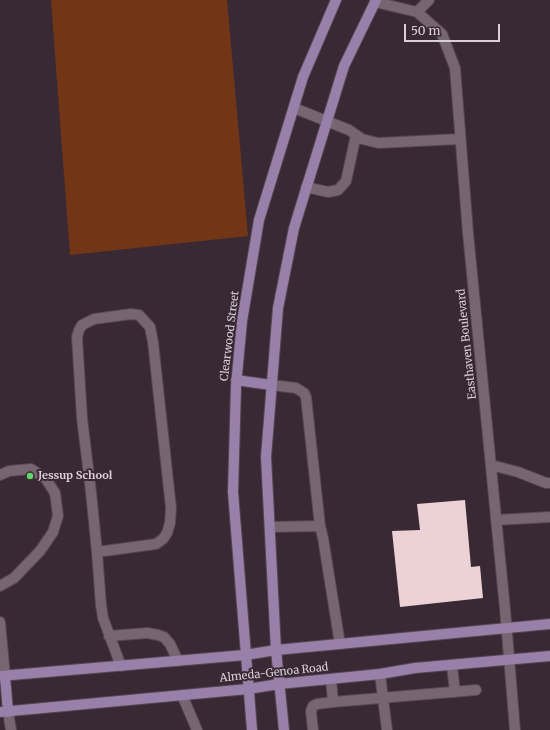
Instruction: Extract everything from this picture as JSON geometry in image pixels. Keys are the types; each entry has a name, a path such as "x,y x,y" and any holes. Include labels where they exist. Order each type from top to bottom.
{"main road":[{"name":"Clearwood Street","path":"252,730 233,492 236,380 242,321 259,220 303,77 336,0"},
{"path":"284,730 276,650 266,457 278,308 294,228 326,120 344,66 375,1"},
{"path":"236,380 271,385"},
{"name":"Almeda-Genoa Road","path":"2,676 245,655 276,650 550,624"},
{"name":"Almeda-Genoa Road","path":"4,712 248,689 279,684 380,674 415,668 452,666 550,656"},
{"path":"2,676 4,712"}],"street":[{"path":"417,12 429,0"},
{"name":"Easthaven Boulevard","path":"375,1 417,12 442,34 454,68 515,730"},
{"path":"294,108 349,130 362,139 378,143 460,139"},
{"path":"306,187 328,192 338,190 346,181 356,135"},
{"path":"97,552 156,544 163,539 170,523 170,508 153,342 150,326 139,315 131,314 94,320 82,325 77,337 82,418 91,492 103,618 121,666"},
{"path":"271,385 296,388 304,393 306,397 320,526 340,644"},
{"path":"490,465 518,472 546,483 550,483"},
{"path":"0,475 9,472 31,469 46,479 55,493 58,516 53,532 40,551 14,578 0,586"},
{"path":"496,520 550,517"},
{"path":"270,527 320,526"},
{"path":"0,622 2,676"},
{"path":"109,636 147,633 158,634 164,637 170,644 178,661"},
{"path":"452,666 455,692"},
{"path":"380,674 387,730"},
{"path":"331,679 333,702"},
{"path":"313,730 311,711 313,706 318,704 476,690"},
{"path":"182,695 197,730"},
{"path":"4,712 11,730"}],"shaded area":[{"path":"51,0 227,0 248,236 70,255"}],"building":[{"path":"465,500 471,567 480,566 483,598 400,607 392,531 420,530 417,504"}],"place":[{"name":"Jessup School","path":"30,476"}]}
